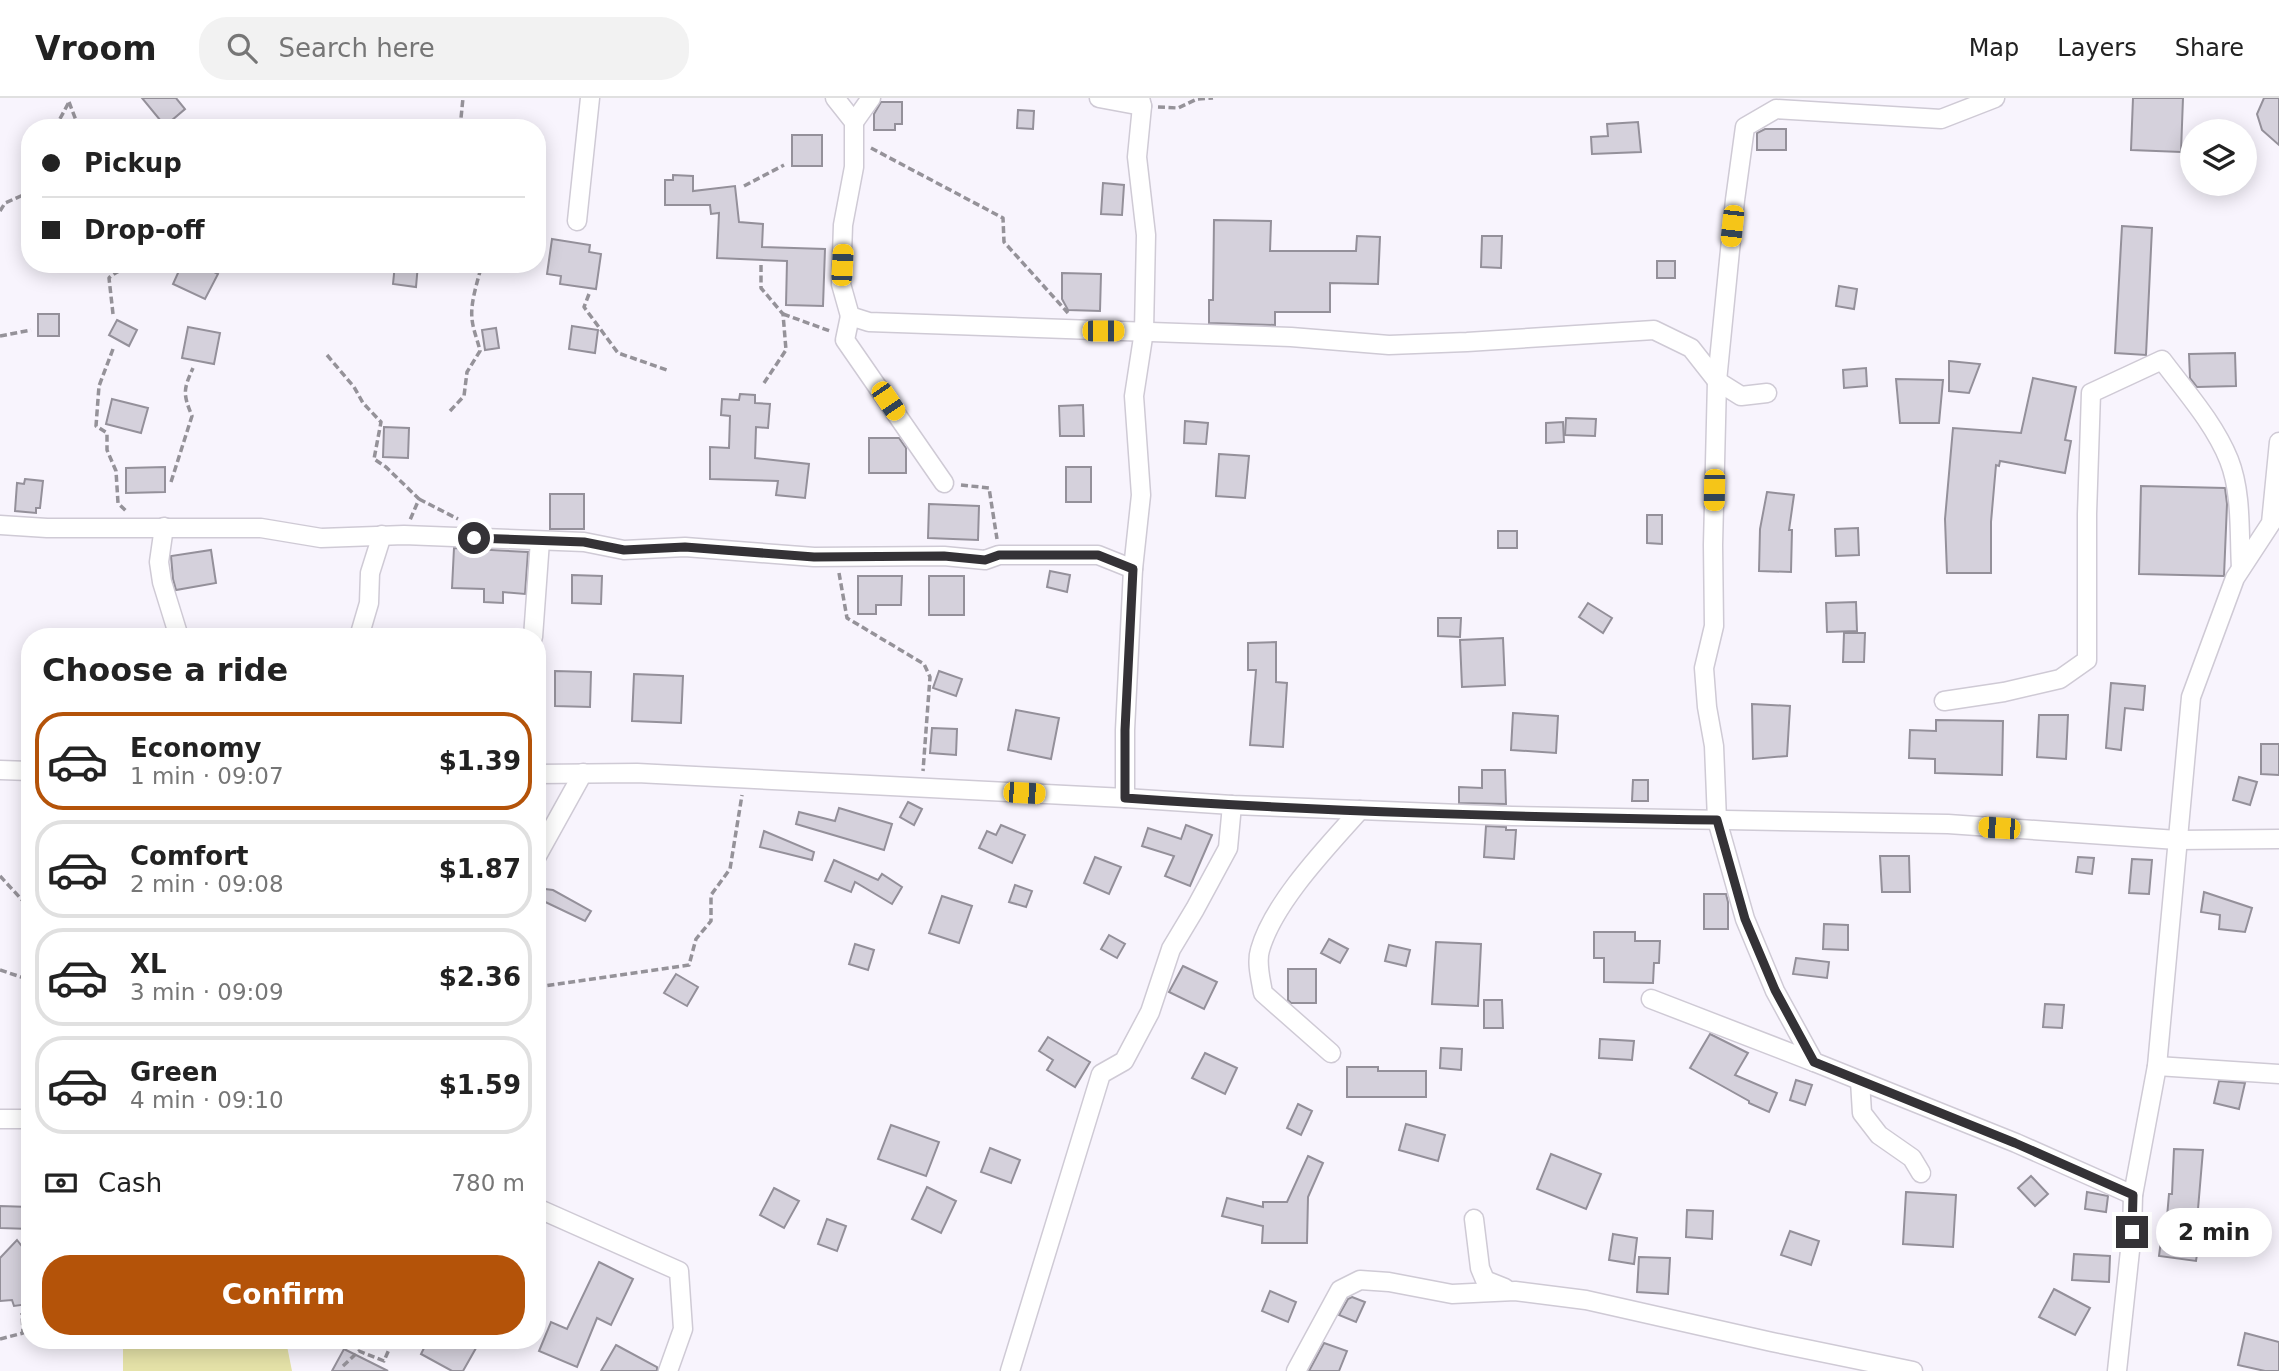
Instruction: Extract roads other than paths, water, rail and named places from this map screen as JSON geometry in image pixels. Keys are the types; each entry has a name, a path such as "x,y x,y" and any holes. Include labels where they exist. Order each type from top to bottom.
{"street":[{"path":"577,220 590,98"},
{"path":"835,98 854,122"},
{"path":"871,98 854,122 854,167 844,225 841,285 850,316 845,340 944,483"},
{"path":"1098,98 1141,102 1137,157 1146,235 1144,331 1134,396 1141,495 1133,569 1125,730 1125,798"},
{"path":"1814,1062 1775,990 1745,919 1717,820 1714,746 1704,667 1714,626 1717,381 1745,127 1776,109 1941,119 1994,98"},
{"path":"850,316 869,322 1291,337 1389,345 1654,330 1691,348 1717,381 1741,396 1767,393"},
{"path":"1944,701 2004,692 2060,679 2087,660 2087,514 2091,393 2162,360 2209,423 2230,461 2237,494 2241,568"},
{"path":"2117,1371 2132,1232 2133,1195 2157,1066 2191,697 2235,578 2271,523 2279,442"},
{"path":"0,525 47,528 261,528 321,538 404,535 584,542 624,550 685,547 814,557 944,556 985,560 999,555 1098,555 1133,569"},
{"path":"164,527 159,562 162,582 176,628"},
{"path":"362,628 369,603 370,573 382,536"},
{"path":"534,628 540,541"},
{"path":"0,770 21,771"},
{"path":"546,840 583,773"},
{"path":"546,774 636,773 1512,817 1948,824 2177,840 2279,839"},
{"path":"1010,1371 1101,1074 1124,1061 1150,1012 1171,949 1228,848 1232,805"},
{"path":"1331,1053 1263,993 1259,952 1276,915 1329,844 1360,810"},
{"path":"1651,999 2015,1143 2133,1195"},
{"path":"2157,1066 2279,1074"},
{"path":"1860,1081 1862,1113 1879,1135 1912,1158 1921,1173"},
{"path":"0,1119 21,1119"},
{"path":"546,1212 679,1271 682,1329 668,1371"},
{"path":"1475,1219 1480,1268 1485,1280 1515,1291"},
{"path":"1296,1371 1340,1290 1360,1280 1389,1282 1452,1294 1515,1291 1586,1300 1913,1371"}]}
